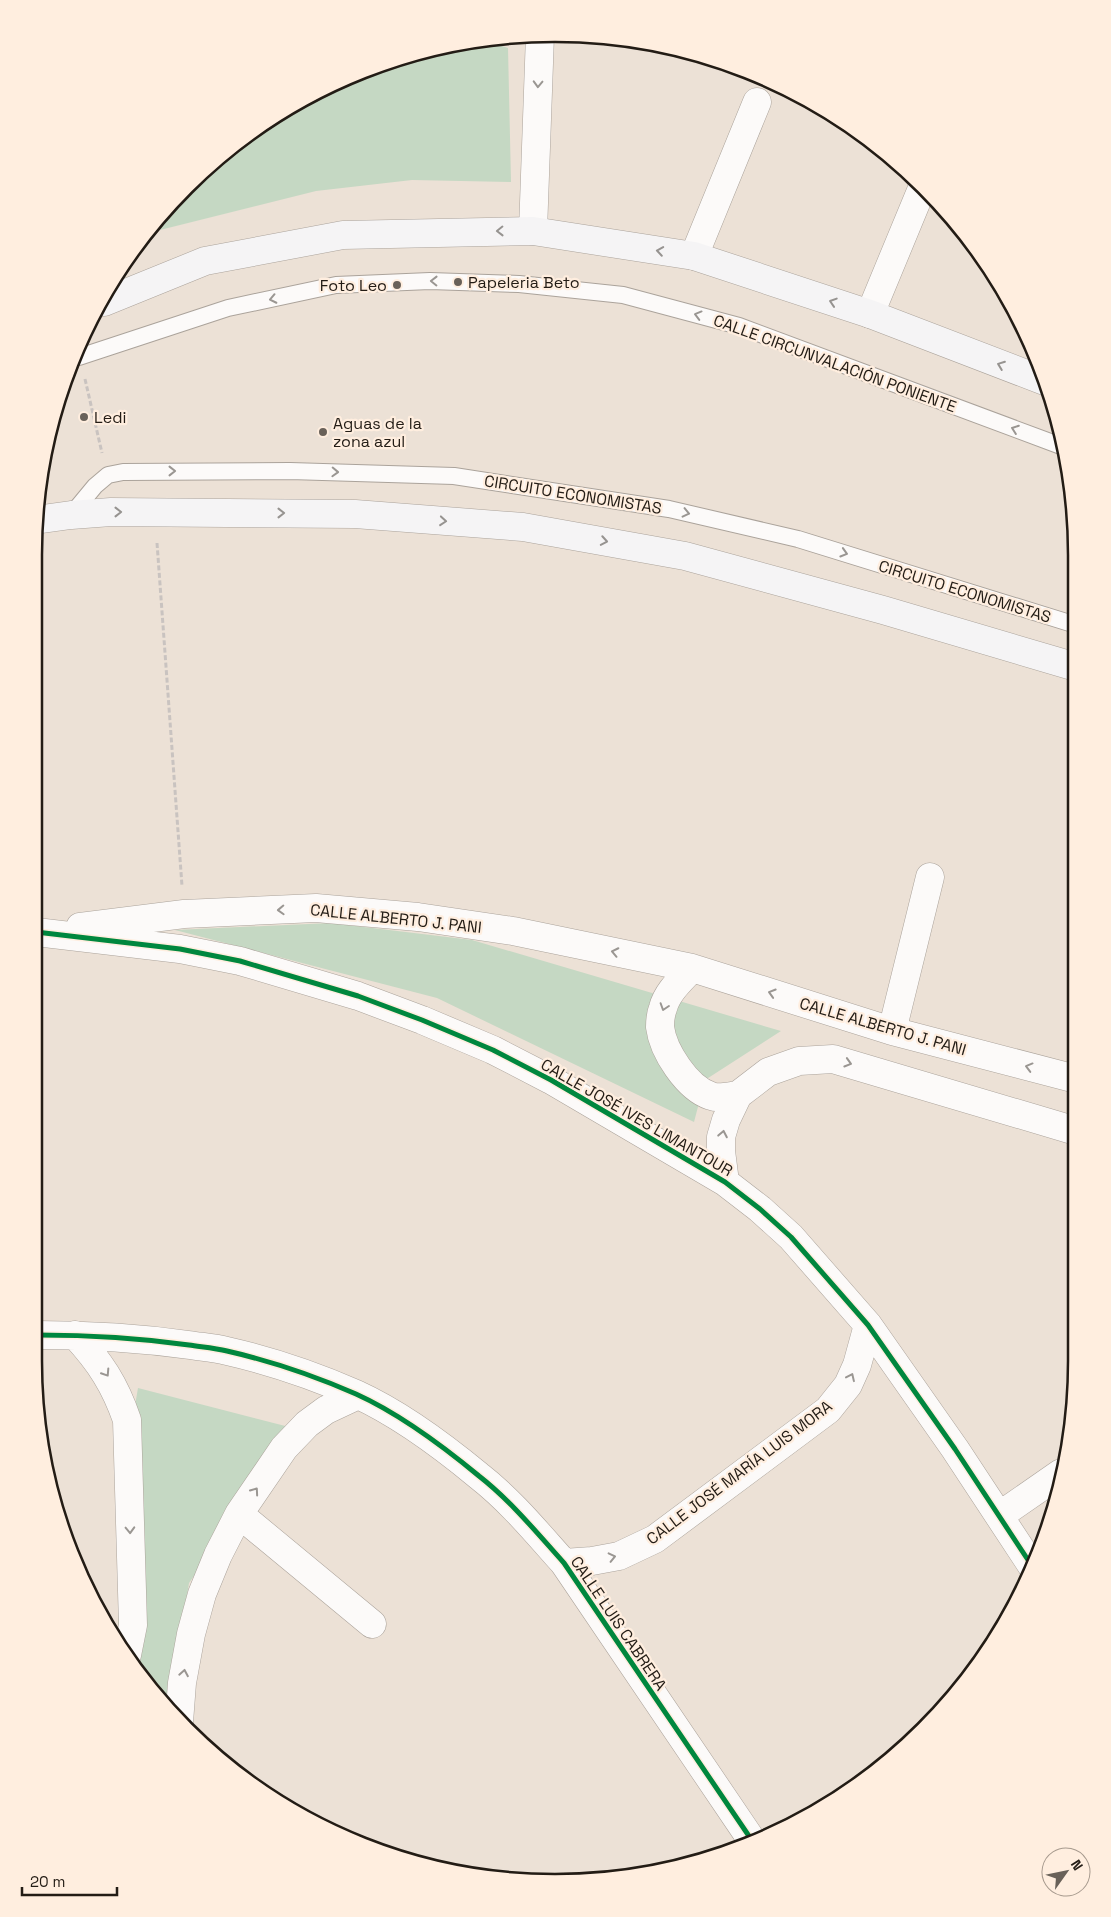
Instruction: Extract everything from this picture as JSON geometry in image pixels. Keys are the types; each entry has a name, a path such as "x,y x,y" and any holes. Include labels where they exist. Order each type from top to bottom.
{"main road":[{"path":"111,299 205,261 343,235 533,231 694,256 870,314 1036,377"},
{"path":"44,519 111,512 355,514 523,527 685,556 884,610 1068,665"}],"street":[{"path":"533,231 540,43"},
{"path":"694,256 757,102"},
{"path":"870,314 919,195"},
{"path":"892,1031 930,877"},
{"name":"CALLE ALBERTO J. PANI","path":"42,931 184,914 316,908 418,917 513,931 692,968 892,1031 1068,1077"},
{"name":"CALLE JOSÉ IVES LIMANTOUR","path":"42,933 180,949 240,961 358,996 493,1050 552,1080 725,1182 760,1209 791,1237 868,1325 919,1396 1028,1560"},
{"path":"692,968 672,989 663,1006 660,1026 667,1048 682,1073 696,1087 712,1096 738,1095"},
{"path":"725,1182 721,1152 722,1137 726,1120 738,1095 768,1072 799,1061 833,1059 1068,1129"},
{"name":"CALLE JOSÉ MARÍA LUIS MORA","path":"564,1563 592,1561 619,1556 655,1539 828,1410 848,1385 857,1365 868,1325"},
{"name":"CALLE LUIS CABRERA","path":"42,1335 75,1335 150,1340 225,1351 293,1369 358,1395 405,1422 481,1477 528,1522 564,1563 749,1836"},
{"path":"75,1335 95,1356 109,1378 119,1397 127,1420 133,1625 129,1647"},
{"path":"180,1710 182,1683 191,1634 202,1594 238,1514 284,1448 307,1424 326,1410 358,1395"},
{"path":"999,1516 1056,1476"},
{"path":"238,1514 372,1624"}],"lane":[{"name":"CALLE CIRCUNVALACIÓN PONIENTE","path":"84,355 228,308 336,286 430,281 519,284 623,295 739,326 1056,444"},
{"name":"CIRCUITO ECONOMISTAS","path":"108,475 122,472 290,471 454,476 669,509 798,539 1068,623"},
{"path":"71,515 95,486 108,475"}],"path":[{"path":"80,365 108,475"},
{"path":"155,512 184,914"}],"green space":[{"path":"502,46 508,48 511,182 412,180 316,191 159,230 193,193 243,149 270,129 329,95 391,70 423,60 455,52 489,47"},
{"path":"331,923 472,940 781,1031 705,1080 694,1122 437,998 175,930"},
{"path":"138,1388 297,1429 189,1583 171,1701 129,1647 118,1630 121,1514 126,1458"}],"cycle path":[{"path":"42,933 180,949 240,961 358,996 493,1050 551,1080 725,1182 760,1209 791,1237 868,1325 955,1449 1028,1560"},
{"path":"42,1335 151,1340 218,1349 260,1359 309,1375 356,1394 388,1411 436,1442 502,1496 564,1563 749,1836"}],"place":[{"name":"Papeleria Beto","path":"458,282"},
{"name":"Foto Leo","path":"397,285"},
{"name":"Ledi","path":"84,417"},
{"name":"Aguas de la zona azul","path":"323,432"}]}
